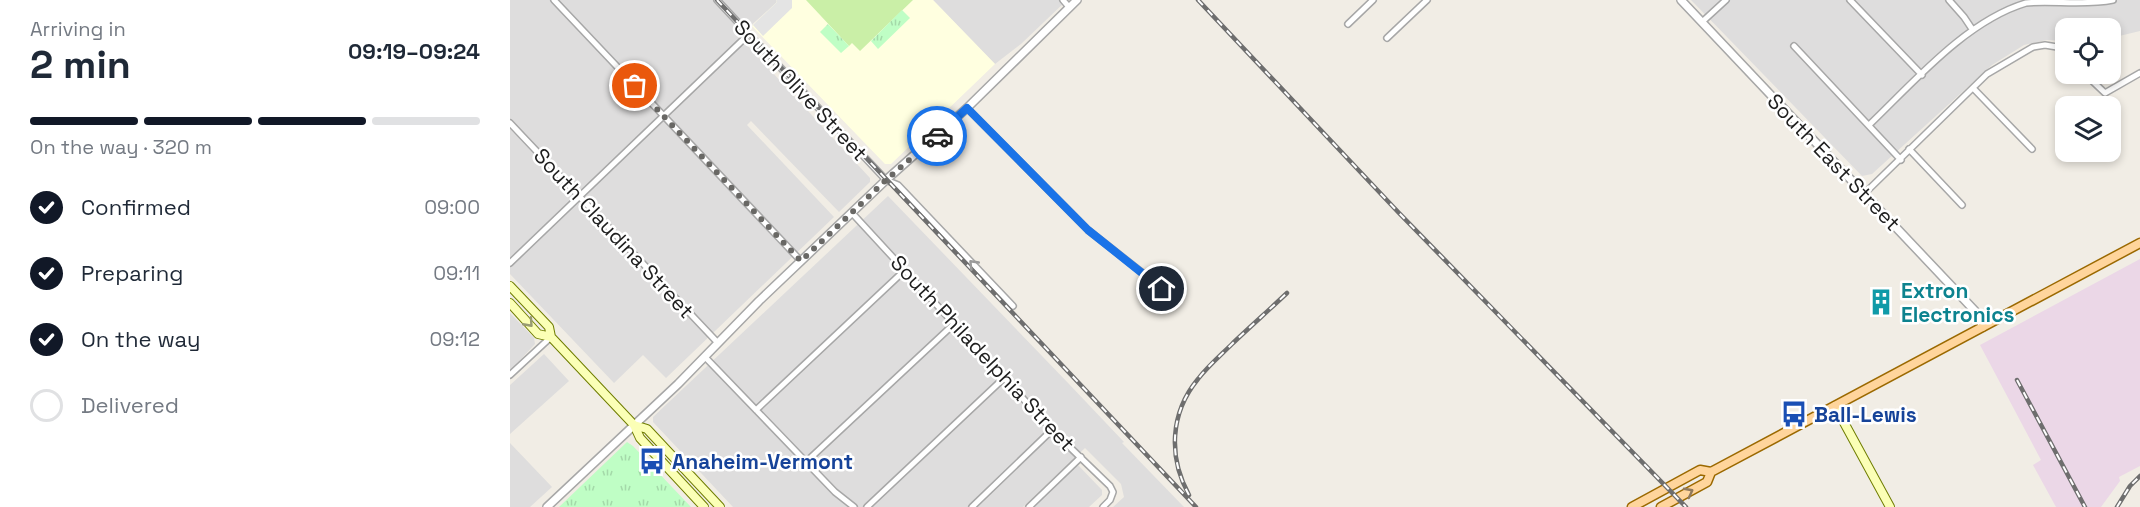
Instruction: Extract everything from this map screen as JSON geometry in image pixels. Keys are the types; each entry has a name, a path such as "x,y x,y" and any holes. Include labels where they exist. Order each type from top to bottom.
{"main road":[{"path":"1632,507 1700,470 1711,472 2140,243"},
{"path":"510,286 549,327 551,337 634,425 640,438 704,507"},
{"path":"510,303 538,334 551,337"},
{"path":"1836,406 1890,507"},
{"path":"634,425 646,429 720,507"},
{"path":"1660,507 1707,482 1711,472"}],"street":[{"path":"554,0 801,261"},
{"name":"South Olive Street","path":"717,0 886,180 898,185 1013,306"},
{"path":"1063,0 1070,7"},
{"path":"547,507 705,357 801,261 886,180 967,108 1077,0"},
{"path":"1348,24 1373,0"},
{"path":"1387,38 1427,0"},
{"name":"South East Street","path":"1681,0 1975,311 1983,327"},
{"path":"1702,22 1726,0"},
{"path":"1850,0 1922,75"},
{"path":"1949,0 1964,16 1972,29"},
{"path":"1869,125 1972,29 2028,1 2080,3 2113,0"},
{"path":"510,263 749,34"},
{"path":"1794,46 1900,160"},
{"path":"1865,193 1988,74 2033,47 2055,46"},
{"path":"2121,84 2140,73"},
{"path":"2096,84 2105,93 2121,84"},
{"path":"1973,88 2032,149"},
{"path":"967,108 1088,230 1162,289"},
{"name":"South Claudina Street","path":"510,123 718,343"},
{"path":"1909,149 1962,205"},
{"name":"South Philadelphia Street","path":"852,213 1052,430 1110,486 1113,492 1110,500 1103,507"},
{"path":"756,410 905,270"},
{"path":"806,462 955,323"},
{"path":"510,375 551,337"},
{"path":"705,357 835,492 854,507"},
{"path":"867,507 1004,378"},
{"path":"972,507 1052,430"},
{"path":"1029,507 1081,457"}],"shaded area":[{"path":"510,0 776,0 777,2 738,37 870,178 870,182 839,212 751,121 747,125 834,217 666,378 643,355 614,383 510,274"},
{"path":"776,0 933,0 995,64 891,164 885,164 752,26 777,2"},
{"path":"776,0 792,0 792,8 763,36 753,25 777,2"},
{"path":"933,0 1067,0 1021,44 995,64"},
{"path":"1691,0 2140,0 2140,31 2121,36 2121,18 2055,18 2055,40 2024,45 1992,65 1872,174 1862,176"},
{"path":"888,196 1184,507 1113,507 1124,497 1121,484 1085,448 1023,507 733,507 653,422 653,417"},
{"path":"2140,259 2140,466 2119,477 2120,481 2101,507 2056,507 2033,465 2041,460 1980,345"},
{"path":"510,313 534,338 535,344 510,371"},
{"path":"544,354 569,381 510,434 510,385"},
{"path":"510,443 552,487 530,507 510,507"},
{"path":"1077,464 1102,490 1102,495 1089,507 1032,507"}],"green space":[{"path":"806,0 913,0 860,51 852,43 849,46"},
{"path":"902,10 910,18 878,49 871,41"},
{"path":"828,24 849,46 841,53 820,32"},
{"path":"627,442 691,507 559,507"}],"railway":[{"path":"717,0 1196,507"},
{"path":"1198,0 1399,213 1686,507"},
{"path":"1189,495 1182,480 1175,451 1177,421 1182,406 1189,392 1206,370 1287,293"},
{"path":"2017,380 2085,507"},
{"path":"2117,507 2130,486 2140,476"}],"way so far":[{"path":"635,86 801,261 886,180 937,136"}],"place":[{"name":"Extron Electronics","path":"1881,302"},
{"name":"Ball-Lewis","path":"1794,414"},
{"name":"Anaheim-Vermont","path":"652,461"}],"route":[{"path":"937,136 967,108 1088,230 1162,289"}]}
